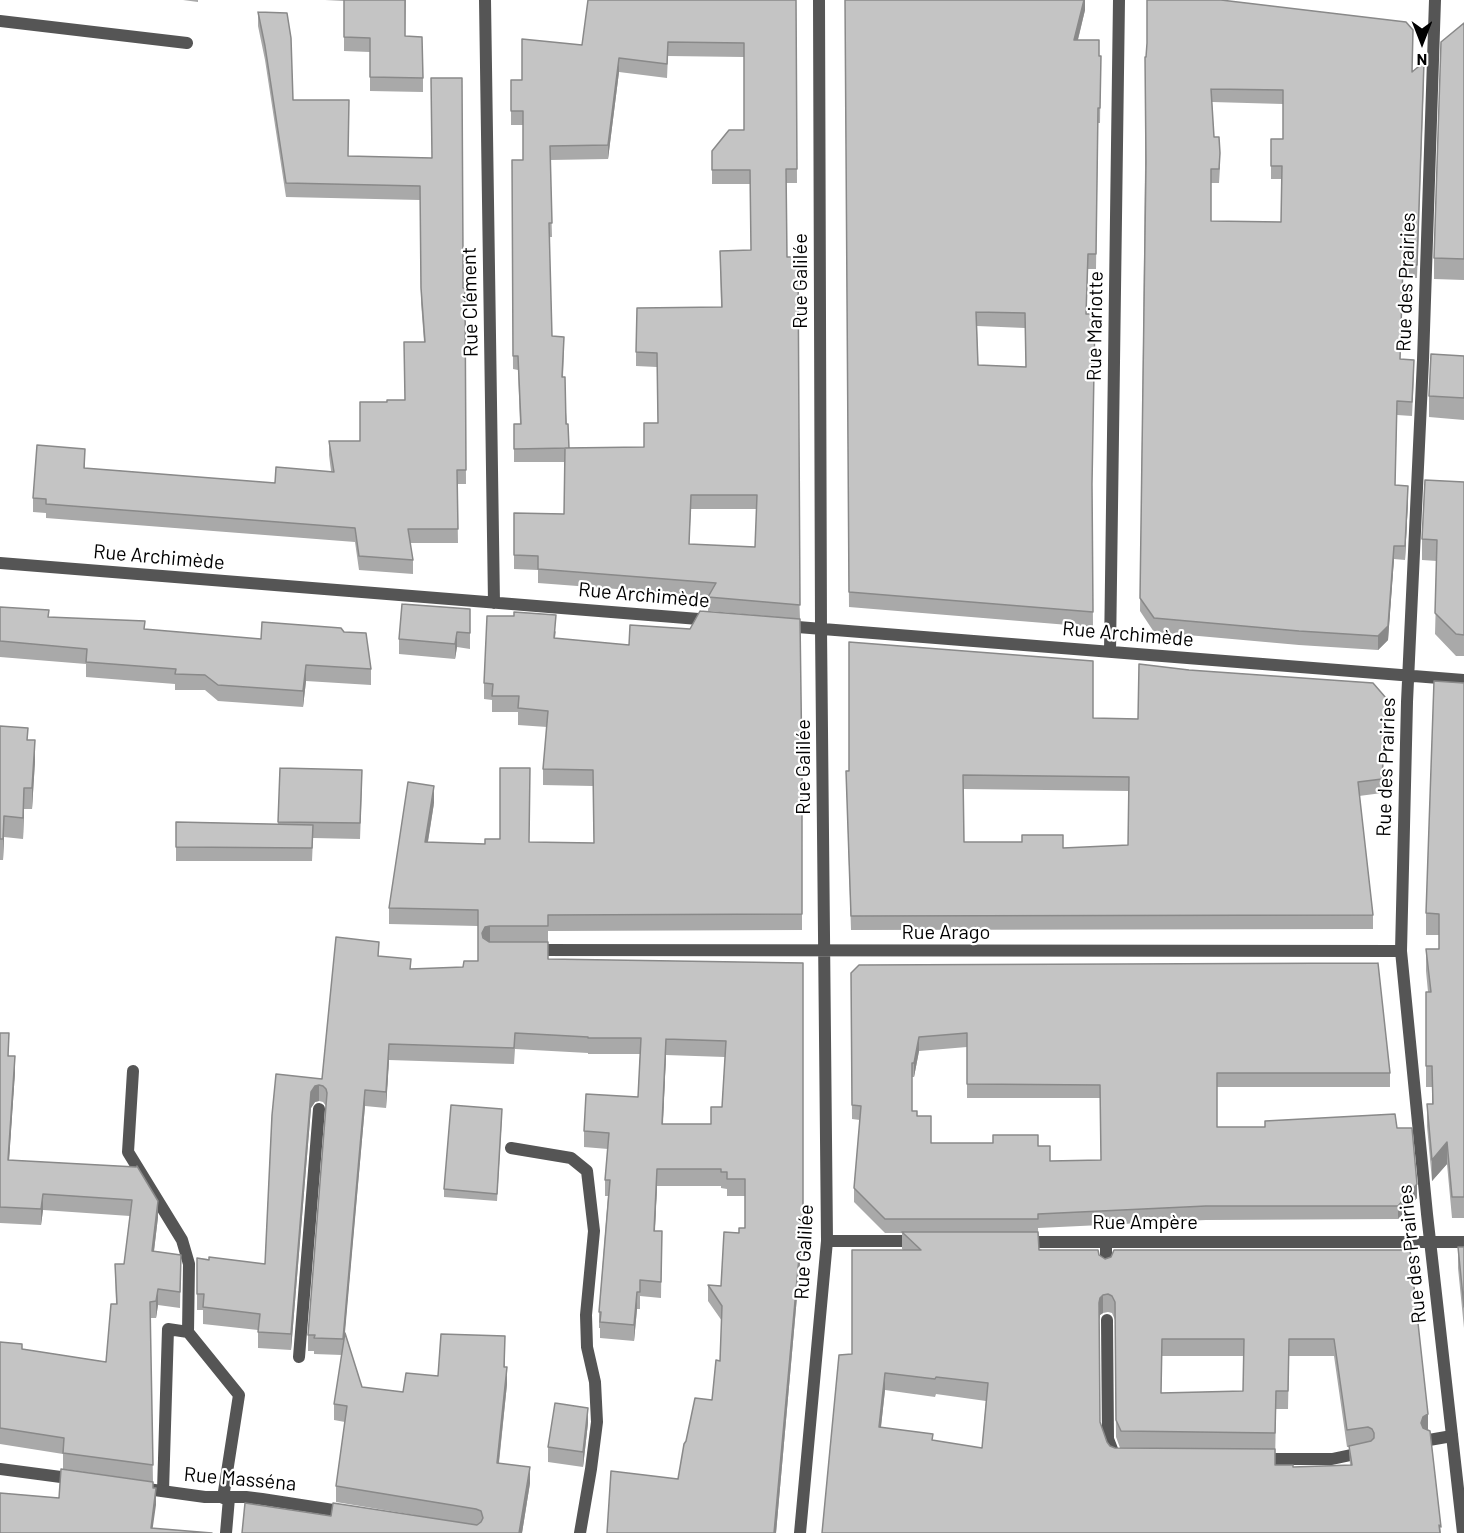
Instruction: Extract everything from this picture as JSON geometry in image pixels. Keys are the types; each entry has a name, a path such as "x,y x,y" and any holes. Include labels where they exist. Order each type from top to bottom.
{"street":[{"name":"Rue Clément","path":"485,0 494,603"},
{"name":"Rue Galilée","path":"800,1533 826,1241 819,0"},
{"name":"Rue Mariotte","path":"1110,652 1119,0"},
{"name":"Rue des Prairies","path":"1435,0 1423,360 1408,676 1401,951 1430,1242 1463,1533"},
{"path":"0,21 186,43"},
{"name":"Rue Archimède","path":"0,563 728,622"},
{"name":"Rue Archimède","path":"775,625 1464,680"},
{"name":"Rue Arago","path":"514,950 1401,951"},
{"path":"133,1071 128,1152 182,1240 189,1264 188,1332 239,1395 226,1498 226,1533"},
{"path":"299,1357 319,1109"},
{"path":"511,1148 571,1158 587,1171 594,1231 586,1314 587,1347 595,1383 597,1422 580,1533"},
{"path":"826,1241 931,1241"},
{"name":"Rue Ampère","path":"1013,1242 1464,1242"},
{"path":"1106,1242 1106,1268"},
{"path":"1107,1320 1108,1439 1115,1457 1138,1457"},
{"path":"163,1491 168,1329 188,1332"},
{"path":"1429,1440 1452,1436"},
{"path":"1252,1458 1332,1460 1366,1452"},
{"path":"0,1468 93,1482"},
{"name":"Rue Masséna","path":"128,1486 205,1497 246,1497 361,1514"}],"building":[{"path":"344,0 405,0 405,36 422,37 423,78 370,77 370,38 344,37"},
{"path":"588,0 796,0 797,169 786,169 787,257 798,257 800,605 708,597 716,583 538,569 538,556 514,555 514,513 564,514 565,448 514,449 514,424 521,424 518,356 513,356 512,160 523,160 523,111 511,111 511,80 522,80 522,39 582,45","holes":["668,42 744,43 744,130 729,130 712,151 712,170 750,170 751,250 720,251 722,307 637,308 636,352 657,353 658,423 644,423 644,447 569,448 568,424 566,424 565,377 562,377 564,337 552,336 549,223 552,223 550,146 608,145 619,58 667,64","691,495 757,495 755,547 689,544"]},
{"path":"845,0 1084,0 1074,40 1099,40 1099,56 1101,56 1096,254 1088,254 1086,314 1095,314 1092,484 1093,612 849,592","holes":["976,312 1025,313 1026,367 978,365"]},
{"path":"1147,0 1221,0 1406,22 1413,30 1412,72 1424,62 1417,265 1403,264 1400,359 1414,360 1412,402 1397,401 1395,485 1408,486 1405,546 1394,546 1388,626 1378,636 1154,618 1140,598 1146,162 1145,57","holes":["1211,89 1283,90 1283,139 1271,139 1271,166 1282,166 1281,222 1211,221 1211,169 1219,169 1220,153 1219,137 1214,137"]},
{"path":"258,12 287,13 291,38 293,100 349,100 348,156 432,158 431,78 462,78 466,470 457,470 458,529 408,529 413,560 359,556 355,528 46,504 46,499 33,498 37,445 85,449 84,468 275,483 276,467 334,472 329,441 360,441 360,402 405,400 404,342 425,342 421,288 420,186 286,183"},
{"path":"1464,23 1464,259 1434,258 1441,42"},
{"path":"1431,354 1464,356 1464,398 1429,396"},
{"path":"1425,480 1464,482 1464,635 1456,634 1435,613 1437,540 1422,539"},
{"path":"402,604 470,609 470,633 457,632 455,644 399,639"},
{"path":"0,607 49,610 48,617 145,621 144,629 261,639 262,622 341,628 344,632 366,633 371,669 306,665 303,691 218,685 205,675 175,674 176,669 86,662 87,649 0,641"},
{"path":"700,611 800,619 802,914 548,915 548,926 490,926 485,927 482,933 483,938 489,942 548,942 548,959 803,963 803,1213 774,1533 607,1533 611,1471 678,1479 695,1398 712,1400 716,1360 720,1361 722,1306 708,1285 721,1286 724,1232 739,1233 739,1228 745,1228 745,1179 727,1179 727,1172 721,1172 721,1169 657,1169 654,1231 662,1231 661,1282 640,1280 634,1325 600,1322 610,1180 605,1180 609,1133 584,1131 586,1094 638,1097 641,1038 588,1038 515,1033 514,1048 389,1044 386,1092 365,1090 343,1339 314,1338 315,1335 308,1335 327,1093 323,1086 315,1086 311,1092 291,1334 258,1332 260,1314 203,1307 204,1294 197,1294 197,1258 209,1260 209,1257 265,1264 276,1074 322,1079 336,937 379,942 378,956 411,959 410,969 463,967 464,961 478,961 478,910 389,908 408,782 434,786 425,842 485,844 485,839 500,839 500,768 530,768 529,842 594,843 593,770 543,769 548,711 518,708 519,696 492,696 493,684 484,683 487,616 514,616 514,612 556,615 554,638 629,645 630,625 690,629","holes":["666,1039 726,1041 722,1107 711,1107 711,1124 662,1124"]},
{"path":"849,642 1093,661 1093,718 1138,719 1139,664 1189,670 1373,683 1386,698 1382,779 1358,782 1373,915 851,916 846,771 849,771","holes":["963,775 1129,777 1128,845 1063,848 1063,835 1022,835 1022,842 964,842"]},
{"path":"1434,681 1464,683 1464,1197 1452,1197 1447,1142 1432,1160 1427,1104 1433,1104 1432,1066 1426,1066 1426,992 1431,992 1426,949 1439,949 1439,914 1426,913"},
{"path":"0,726 28,728 27,740 35,740 32,788 24,788 23,818 4,816 3,839 0,839"},
{"path":"280,768 362,770 360,823 278,822"},
{"path":"176,822 313,825 312,848 176,847"},
{"path":"1378,963 1390,1073 1217,1073 1217,1127 1265,1127 1265,1121 1395,1114 1397,1128 1412,1128 1417,1184 1398,1206 1206,1206 1038,1214 1038,1219 885,1219 854,1188 861,1106 852,1105 851,973 859,965","holes":["967,1033 967,1084 1100,1085 1101,1160 1050,1161 1050,1146 1038,1146 1038,1135 993,1135 993,1143 931,1143 931,1116 917,1116 917,1111 912,1111 912,1063 914,1063 919,1037"]},
{"path":"0,1033 9,1033 8,1056 15,1056 8,1160 137,1166 158,1201 152,1251 181,1255 180,1292 158,1289 156,1301 150,1302 153,1465 63,1453 64,1438 0,1428 0,1342 22,1344 22,1349 106,1362 111,1304 117,1304 115,1264 124,1264 132,1200 43,1194 41,1209 0,1207"},
{"path":"451,1105 502,1109 497,1194 444,1189"},
{"path":"902,1232 1038,1232 1039,1250 1098,1250 1099,1255 1105,1259 1111,1257 1114,1250 1410,1250 1428,1414 1423,1417 1421,1423 1423,1428 1430,1431 1440,1533 822,1533 839,1355 852,1354 852,1250 921,1250","holes":["1103,1295 1112,1296 1115,1302 1116,1420 1121,1431 1275,1433 1276,1391 1288,1391 1289,1339 1334,1339 1347,1430 1368,1427 1372,1429 1374,1438 1371,1441 1349,1446 1352,1465 1293,1467 1293,1465 1275,1465 1275,1449 1115,1448 1110,1446 1100,1422 1099,1303","1162,1339 1244,1339 1243,1391 1161,1393","885,1373 988,1383 982,1448 932,1440 933,1434 879,1427"]},
{"path":"1458,1247 1464,1247 1464,1307"},
{"path":"345,1333 362,1387 403,1392 406,1373 438,1376 441,1334 505,1336 504,1367 507,1367 497,1463 530,1467 519,1533 242,1533 245,1503 331,1516 333,1503 477,1525 481,1522 483,1518 481,1511 476,1509 336,1486 347,1406 334,1404"},
{"path":"555,1403 588,1408 583,1452 548,1447"},
{"path":"61,1469 153,1482 153,1488 156,1488 151,1528 212,1533 0,1533 0,1493 59,1498"}]}
